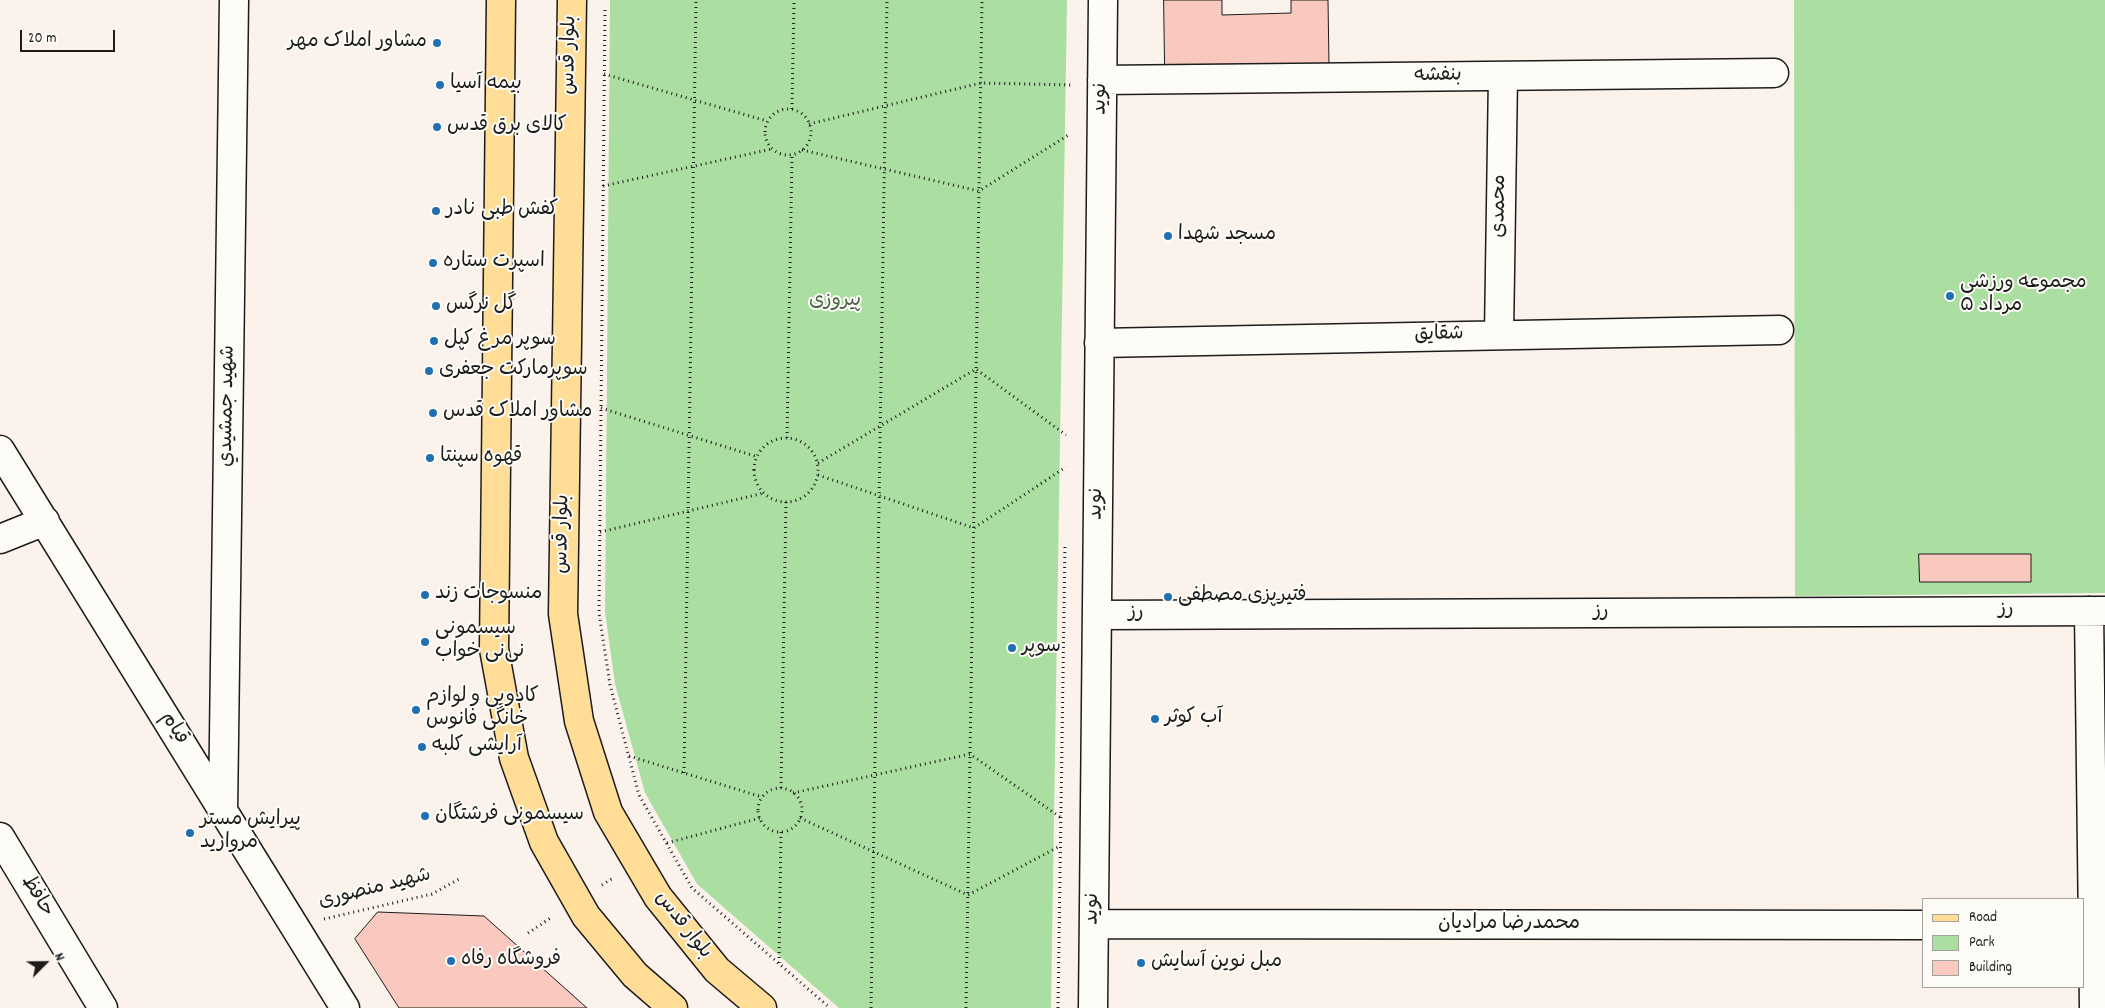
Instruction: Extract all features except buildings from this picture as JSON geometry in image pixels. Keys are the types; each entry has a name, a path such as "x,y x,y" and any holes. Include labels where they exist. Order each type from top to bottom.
{"main road":[{"path":"501,0 494,649 514,758 544,842 586,916 635,975 673,1008"},
{"name":"بلوار قدس","path":"572,0 563,614 579,721 608,812 658,897 717,970 762,1008"}],"street":[{"name":"شهيد جمشيدي","path":"223,811 234,0"},
{"name":"نوید","path":"1093,1008 1103,0"},
{"name":"بنفشه","path":"1102,80 1774,73"},
{"name":"محمدی","path":"1499,335 1504,76"},
{"name":"شقایق","path":"1100,343 1779,330"},
{"name":"قیام","path":"0,450 345,1008"},
{"path":"0,538 44,521"},
{"name":"رز","path":"1097,615 2097,611"},
{"path":"2094,1008 2097,611"},
{"name":"حافظ","path":"0,837 103,1008"},
{"name":"محمدرضا مرادیان","path":"1094,924 1922,925"}],"path":[{"path":"684,773 696,0"},
{"path":"792,109 794,0"},
{"path":"871,1008 886,0"},
{"path":"966,1008 982,0"},
{"path":"605,9 599,612 610,685 639,795 692,888 830,1008"},
{"path":"604,74 767,122"},
{"path":"809,124 980,83 1072,85 1102,80"},
{"path":"792,109 800,112 809,124 810,138 802,150 792,155 784,156 772,149 764,136 764,129 767,122 777,111 792,109"},
{"path":"802,150 979,191 1071,134"},
{"path":"603,186 772,149"},
{"path":"787,438 792,155"},
{"path":"818,463 976,369"},
{"path":"976,369 1066,435"},
{"path":"601,408 758,457"},
{"path":"787,438 807,445 814,453 818,463 818,475 815,484 803,497 786,502 770,498 764,493 758,485 755,476 755,466 762,449 778,439 787,438"},
{"path":"974,528 1066,467"},
{"path":"818,475 974,528"},
{"path":"600,532 764,493"},
{"path":"782,788 786,502"},
{"path":"793,792 801,804 800,818 789,830 781,831 768,828 760,818 758,811 762,797 770,790 782,788 793,792 970,754 1060,818"},
{"path":"628,756 762,797"},
{"path":"667,843 760,818"},
{"path":"800,818 968,895"},
{"path":"778,963 781,831"},
{"path":"968,895 1060,846"},
{"name":"شهید منصوری","path":"294,925 432,894 461,878"}],"green space":[{"name":"پیروزی","path":"610,0 1067,0 1051,1008 839,1008 697,884 645,793 615,684 605,612"},
{"name":"مجموعه ورزشی ۵ مرداد","path":"1794,0 2105,0 2105,593 1795,596"}],"place":[{"name":"مشاور املاک مهر","path":"437,43"},
{"name":"بیمه آسیا","path":"440,85"},
{"name":"کالای برق قدس","path":"437,127"},
{"name":"کفش طبی نادر","path":"436,211"},
{"name":"مسجد شهدا","path":"1168,236"},
{"name":"اسپرت ستاره","path":"433,263"},
{"name":"مجموعه ورزشی ۵ مرداد","path":"1950,296"},
{"name":"گل نرگس","path":"436,306"},
{"name":"سوپر مرغ کپل","path":"434,341"},
{"name":"سوپرمارکت جعفری","path":"429,371"},
{"name":"مشاور املاک قدس","path":"433,413"},
{"name":"قهوه سپنتا","path":"430,458"},
{"name":"منسوجات زند","path":"425,595"},
{"name":"فتیرپزی مصطفی","path":"1168,597"},
{"name":"سیسمونی نی‌نی خواب","path":"425,642"},
{"name":"سوپر","path":"1012,648"},
{"name":"کادویی و لوازم خانگی فانوس","path":"416,710"},
{"name":"آب کوثر","path":"1155,719"},
{"name":"آرایشی کلبه","path":"422,747"},
{"name":"سیسمونی فرشتگان","path":"425,816"},
{"name":"پیرایش مستر مروارید","path":"190,833"},
{"name":"فروشگاه رفاه","path":"451,961"},
{"name":"مبل نوین آسایش","path":"1141,963"}]}
